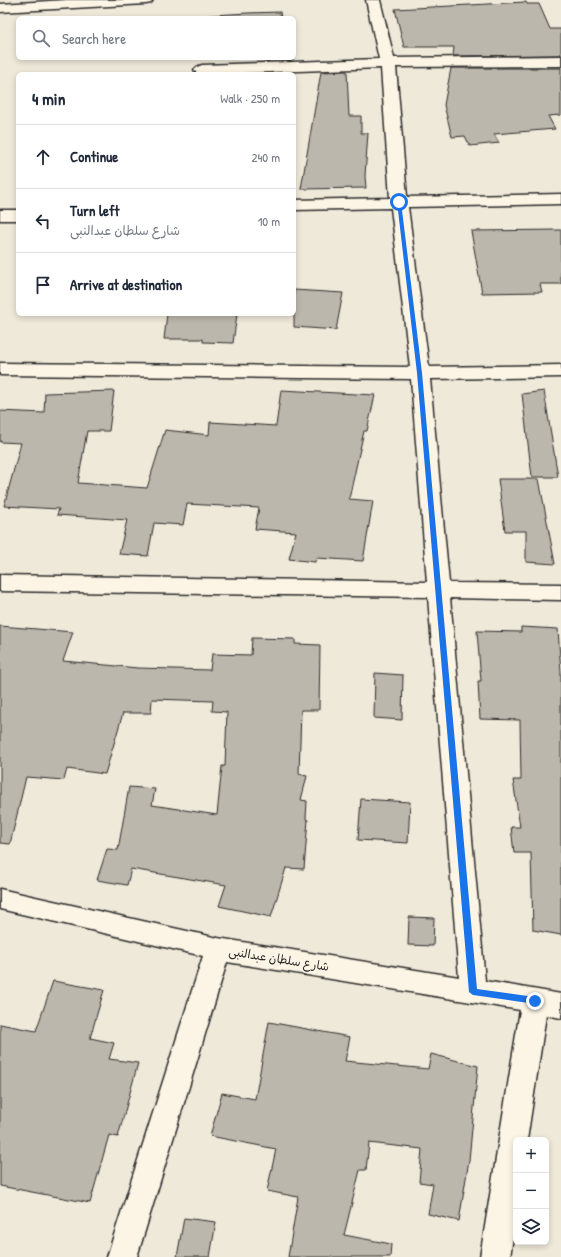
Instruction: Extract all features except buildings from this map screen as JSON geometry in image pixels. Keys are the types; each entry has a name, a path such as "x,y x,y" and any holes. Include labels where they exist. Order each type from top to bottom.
{"street":[{"path":"0,8 146,0"},
{"path":"373,0 388,63 399,202 420,373 473,992"},
{"path":"202,70 388,63 561,61"},
{"path":"296,206 399,202 561,199"},
{"path":"0,215 16,215"},
{"path":"0,369 420,373 561,371"},
{"path":"0,583 561,592"},
{"name":"شارع سلطان عبدالنبى","path":"0,899 218,949 561,1006"},
{"path":"122,1257 218,949"},
{"path":"494,1257 535,1001"}],"route":[{"path":"399,202 420,373 473,992 535,1001"}]}
